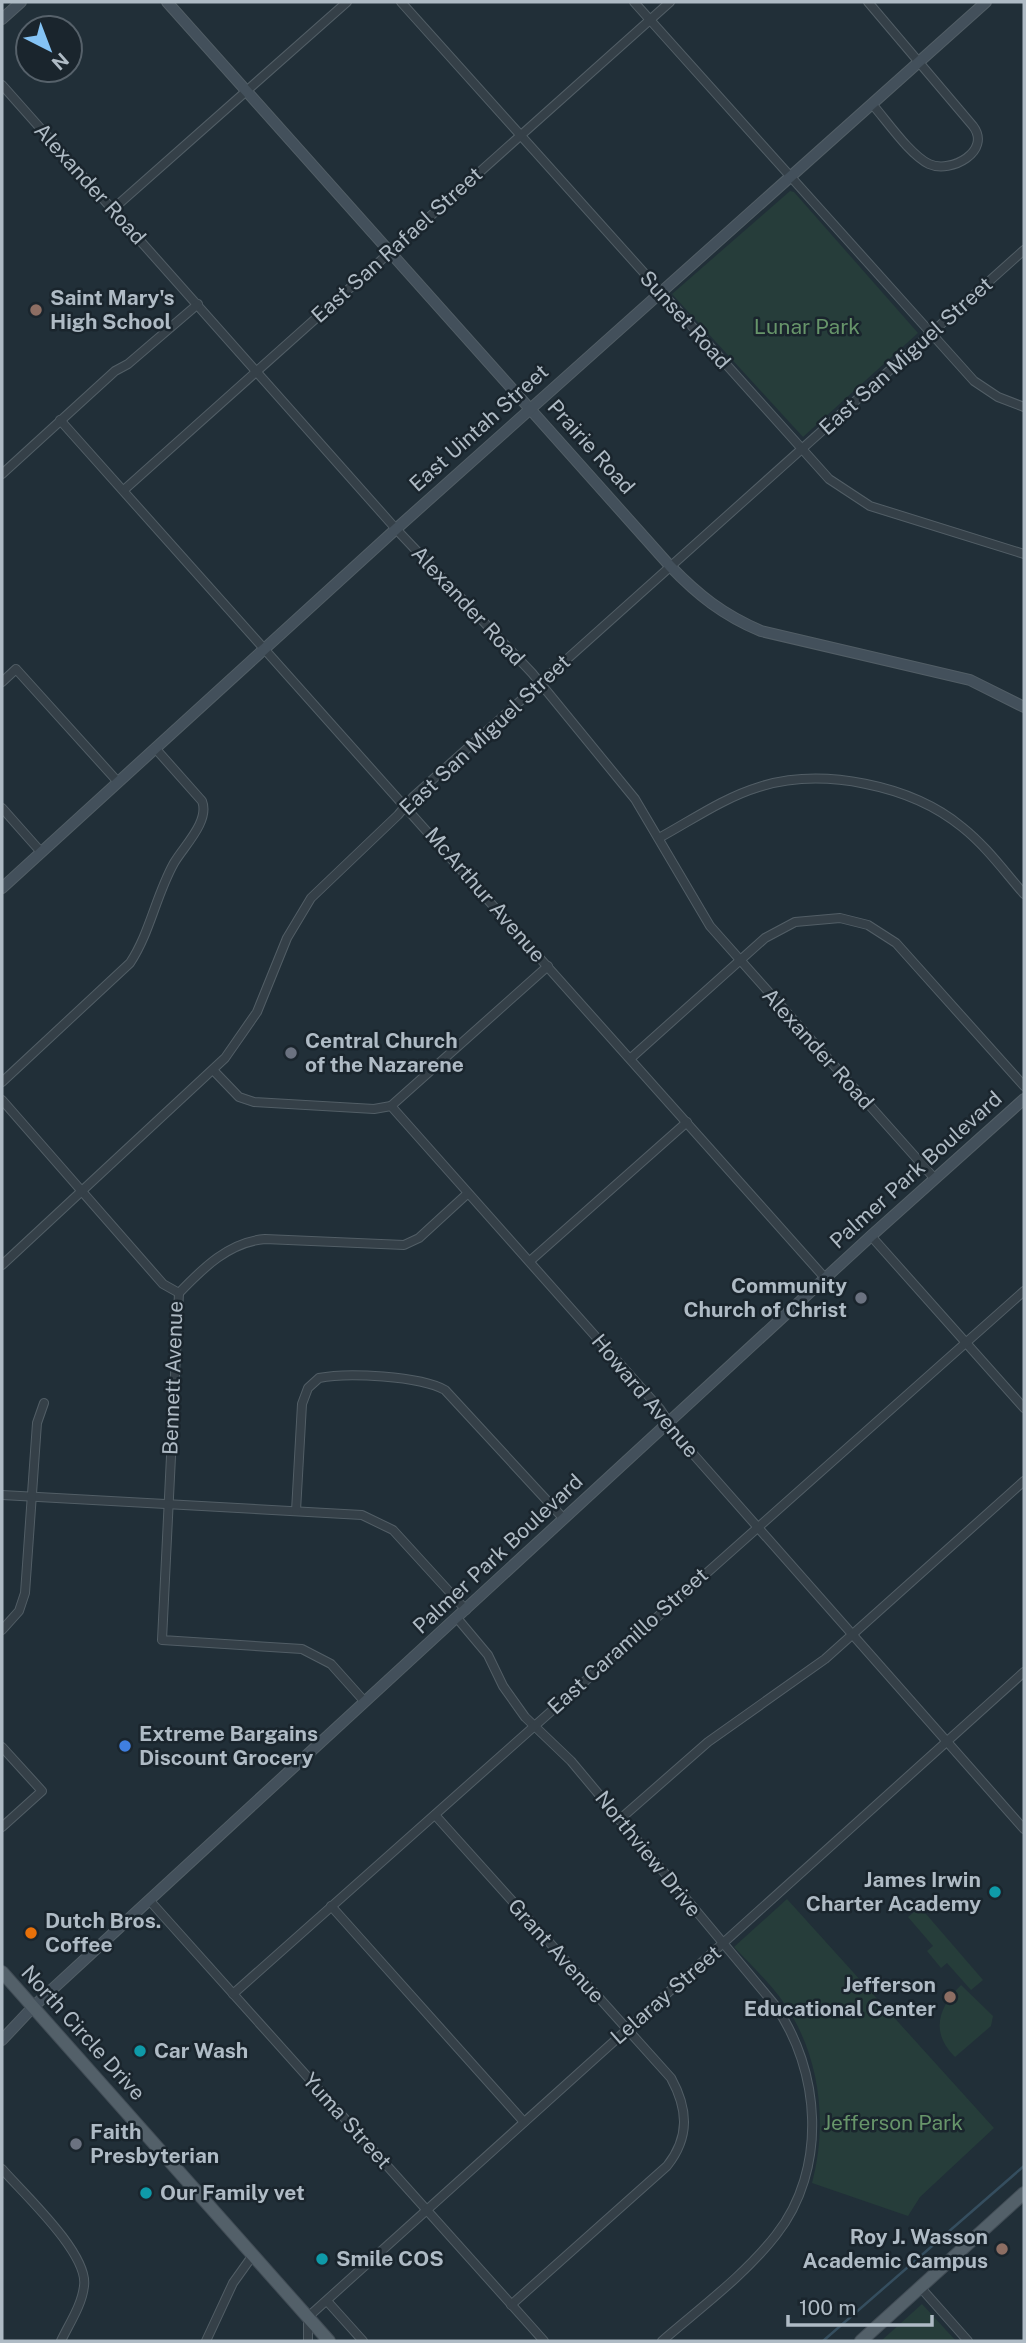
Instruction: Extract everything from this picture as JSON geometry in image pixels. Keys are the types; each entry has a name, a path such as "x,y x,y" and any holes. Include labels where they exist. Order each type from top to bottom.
{"main road":[{"path":"2,19 21,2"},
{"name":"Prairie Road","path":"167,2 706,602 746,625 819,646 970,680 1024,707"},
{"name":"East Uintah Street","path":"2,888 396,529 986,2"},
{"name":"Palmer Park Boulevard","path":"2,2040 33,2007 825,1278 1024,1099"},
{"name":"North Circle Drive","path":"2,1972 329,2341"},
{"path":"861,2341 1024,2193"}],"street":[{"path":"113,209 347,2"},
{"name":"Sunset Road","path":"401,2 829,479 870,506 1024,554"},
{"path":"634,2 974,382 998,397 1024,407"},
{"name":"East San Rafael Street","path":"125,489 670,2"},
{"path":"868,2 977,131 977,145 968,158 950,166 941,168 927,163 872,104"},
{"name":"Alexander Road","path":"2,85 396,529 540,684 610,764 659,838 710,926 935,1179"},
{"name":"East San Miguel Street","path":"2,1265 213,1070 243,1036 257,1012 287,938 311,898 406,805 670,565 1024,250"},
{"path":"2,474 60,420 198,304"},
{"name":"McArthur Avenue","path":"60,420 125,489 825,1278"},
{"path":"2,682 16,669 118,782"},
{"path":"2,1082 130,963 140,946 172,868 202,819 202,801 155,748"},
{"path":"659,838 725,800 760,786 800,779 849,782 914,800 947,816 971,834 1024,894"},
{"path":"2,808 41,852"},
{"path":"631,1058 765,938 795,922 824,917 868,925 883,933 905,952 1024,1086"},
{"path":"213,1070 240,1097 254,1102 374,1109 391,1106 548,966"},
{"name":"Bennett Avenue","path":"2,1100 163,1284 179,1293 162,1640 302,1649 331,1664 365,1702"},
{"name":"Howard Avenue","path":"391,1106 660,1409 668,1424 1024,1829"},
{"path":"530,1261 687,1122"},
{"path":"179,1293 225,1252 242,1242 265,1239 404,1245 419,1238 467,1194"},
{"path":"872,1236 1024,1408"},
{"name":"East Caramillo Street","path":"233,1994 1024,1291"},
{"path":"296,1511 304,1394 319,1378 343,1376 423,1381 445,1390 564,1519"},
{"path":"2,1630 19,1611 26,1584 37,1423 44,1403"},
{"path":"619,1820 708,1742 825,1660 1024,1481"},
{"path":"2,1494 362,1515 384,1523 466,1610"},
{"name":"Northview Drive","path":"457,1618 488,1655 503,1686 534,1726 571,1761 774,2004 792,2031 799,2048 812,2104 811,2147 798,2201 778,2234 752,2262 662,2341"},
{"name":"Lelaray Street","path":"308,2318 1024,1672"},
{"path":"2,1747 41,1791 2,1827"},
{"name":"Grant Avenue","path":"435,1815 677,2090 684,2115 682,2142 667,2166 511,2305"},
{"name":"Yuma Street","path":"150,1901 544,2341"},
{"path":"331,1906 524,2122"},
{"path":"2,2169 71,2248 82,2268 85,2286 61,2341"},
{"path":"206,2341 233,2283 253,2255"},
{"path":"921,2288 968,2341"},
{"path":"327,2301 363,2341"},
{"path":"308,2318 308,2341"}],"green space":[{"name":"Lunar Park","path":"790,191 794,192 918,333 803,437 672,294"},
{"name":"Jefferson Park","path":"787,1899 994,2128 920,2197 908,2216 812,2183 817,2160 820,2113 818,2090 806,2045 784,2003 734,1947"},
{"path":"920,1907 983,1980 971,1990 947,1963 941,1968 927,1951 933,1946 908,1917"},
{"path":"961,1985 993,2016 991,2026 955,2057 942,2038 940,2020 947,2002"},
{"path":"922,2304 956,2341 881,2341"}],"waterway":[{"path":"823,2341 1024,2166"}],"place":[{"name":"Saint Mary's High School","path":"36,310"},
{"name":"Central Church of the Nazarene","path":"291,1053"},
{"name":"Community Church of Christ","path":"861,1298"},
{"name":"Extreme Bargains Discount Grocery","path":"125,1746"},
{"name":"James Irwin Charter Academy","path":"995,1892"},
{"name":"Dutch Bros. Coffee","path":"31,1933"},
{"name":"Jefferson Educational Center","path":"950,1997"},
{"name":"Car Wash","path":"140,2051"},
{"name":"Faith Presbyterian","path":"76,2144"},
{"name":"Our Family vet","path":"146,2193"},
{"name":"Roy J. Wasson Academic Campus","path":"1002,2249"},
{"name":"Smile COS","path":"322,2259"}]}
